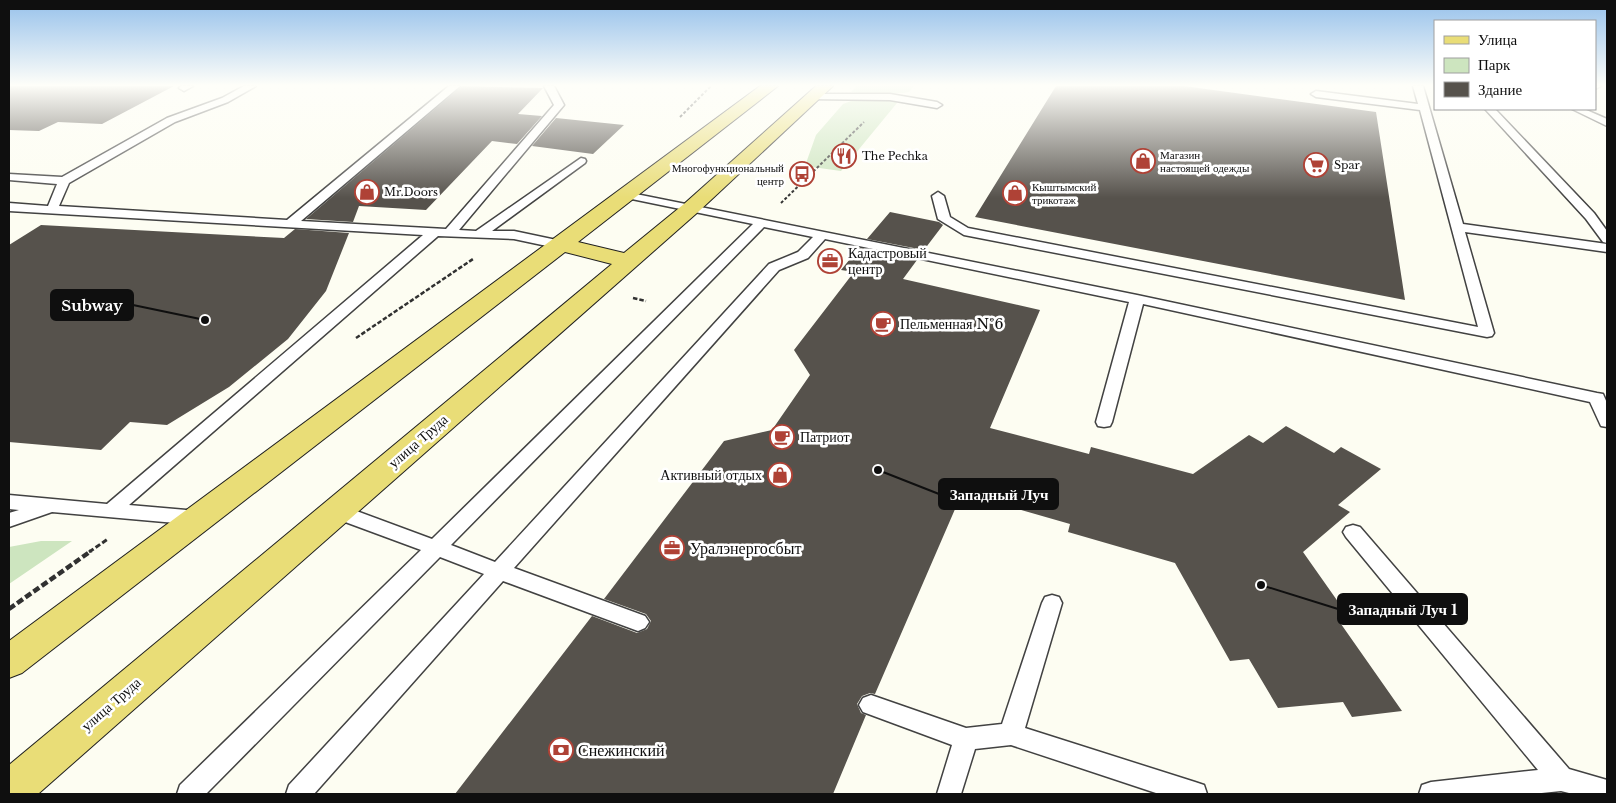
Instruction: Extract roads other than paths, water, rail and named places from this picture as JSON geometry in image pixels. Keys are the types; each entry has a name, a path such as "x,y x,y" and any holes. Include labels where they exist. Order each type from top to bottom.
{"main road":[{"path":"9,662 720,123"},
{"name":"улица Труда","path":"9,792 691,208 784,123"},
{"path":"560,245 629,261"}],"lane":[{"path":"9,177 64,181 165,123"},
{"path":"290,224 410,123"},
{"path":"110,511 442,233 542,123"},
{"path":"938,196 944,219 964,231 1487,333 1428,123"},
{"path":"1504,123 1590,216 1607,239"},
{"path":"479,235 581,161"},
{"path":"52,210 64,181"},
{"path":"626,195 1137,299 1596,398 1607,422"},
{"path":"9,207 442,233 514,235 560,245"},
{"path":"189,794 761,222"},
{"path":"1458,228 1607,248"},
{"path":"298,794 774,267 803,255 822,235"},
{"path":"1104,422 1137,299"},
{"path":"9,502 200,518"},
{"path":"9,520 52,505"},
{"path":"336,511 638,622"},
{"path":"1353,532 1562,779"},
{"path":"1011,734 1052,603"},
{"path":"871,705 966,739 1011,734 1195,794"},
{"path":"949,794 966,739"},
{"path":"1431,794 1562,779 1607,792"}],"place":[{"name":"The Pechka","path":"844,156"},
{"name":"Магазин настоящей одежды","path":"1143,161"},
{"name":"Spar","path":"1316,165"},
{"name":"Многофункциональный центр","path":"802,174"},
{"name":"Mr.Doors","path":"367,192"},
{"name":"Кыштымский трикотаж","path":"1015,193"},
{"name":"Кадастровый центр","path":"830,261"},
{"name":"Subway","path":"205,320"},
{"name":"Пельменная №6","path":"883,324"},
{"name":"Патриот","path":"782,437"},
{"name":"Западный Луч","path":"878,470"},
{"name":"Активный отдых","path":"780,475"},
{"name":"Уралэнергосбыт","path":"672,548"},
{"name":"Западный Луч 1","path":"1261,585"},
{"name":"Снежинский","path":"561,750"}]}
